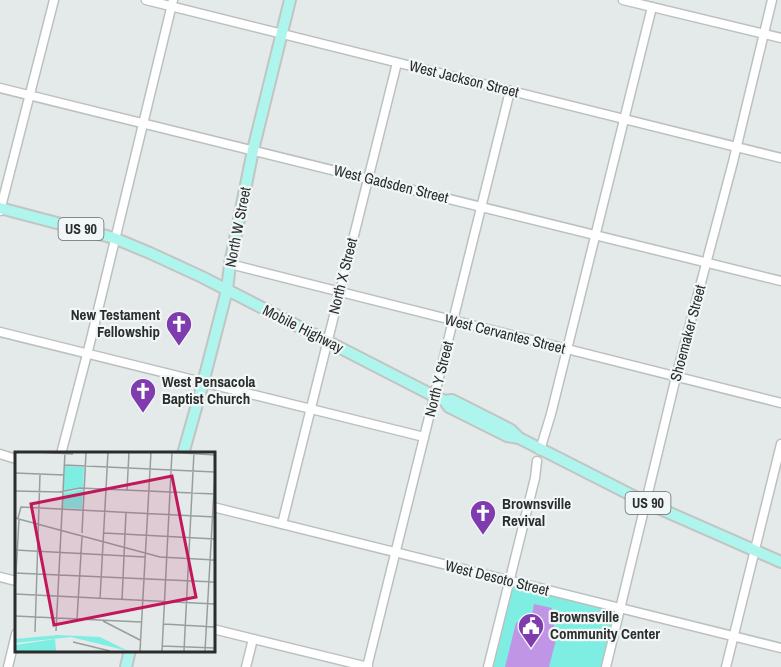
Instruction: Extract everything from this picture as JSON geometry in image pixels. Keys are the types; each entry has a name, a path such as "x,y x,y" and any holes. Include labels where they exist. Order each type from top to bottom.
{"main road":[{"name":"North W Street","path":"184,452 227,290 253,150 290,0"},
{"name":"US 90","path":"0,209 114,238"},
{"name":"Mobile Highway","path":"114,238 160,257 440,398 449,407 466,417 507,436 519,438 539,455 781,562"},
{"path":"126,667 130,652"}],"street":[{"path":"0,209 54,0"},
{"name":"West Jackson Street","path":"146,0 172,3 282,34 781,158"},
{"path":"623,0 781,38"},
{"name":"Shoemaker Street","path":"606,667 676,377 772,0"},
{"path":"62,452 172,3"},
{"path":"488,667 652,7"},
{"name":"North X Street","path":"282,524 397,63"},
{"name":"West Gadsden Street","path":"0,88 781,281"},
{"name":"North Y Street","path":"367,667 424,437 440,398 453,321 510,91"},
{"name":"West Cervantes Street","path":"230,264 781,403"},
{"path":"0,332 424,437"},
{"path":"726,667 781,444"},
{"path":"0,454 15,459"},
{"name":"West Desoto Street","path":"214,507 781,648"},
{"path":"0,577 15,581"},
{"path":"214,629 367,667"},
{"path":"8,667 15,638"},
{"path":"246,667 253,639"}],"shaded area":[{"path":"512,586 616,611 603,667 492,667"}],"building":[{"name":"Brownsville Community Center","path":"534,604 552,608 549,618 558,632 549,667 505,667 516,623 532,614"}],"place":[{"name":"New Testament Fellowship","path":"179,347"},
{"name":"West Pensacola Baptist Church","path":"143,414"},
{"name":"Brownsville Revival","path":"483,536"},
{"name":"Brownsville Community Center","path":"531,649"}]}
